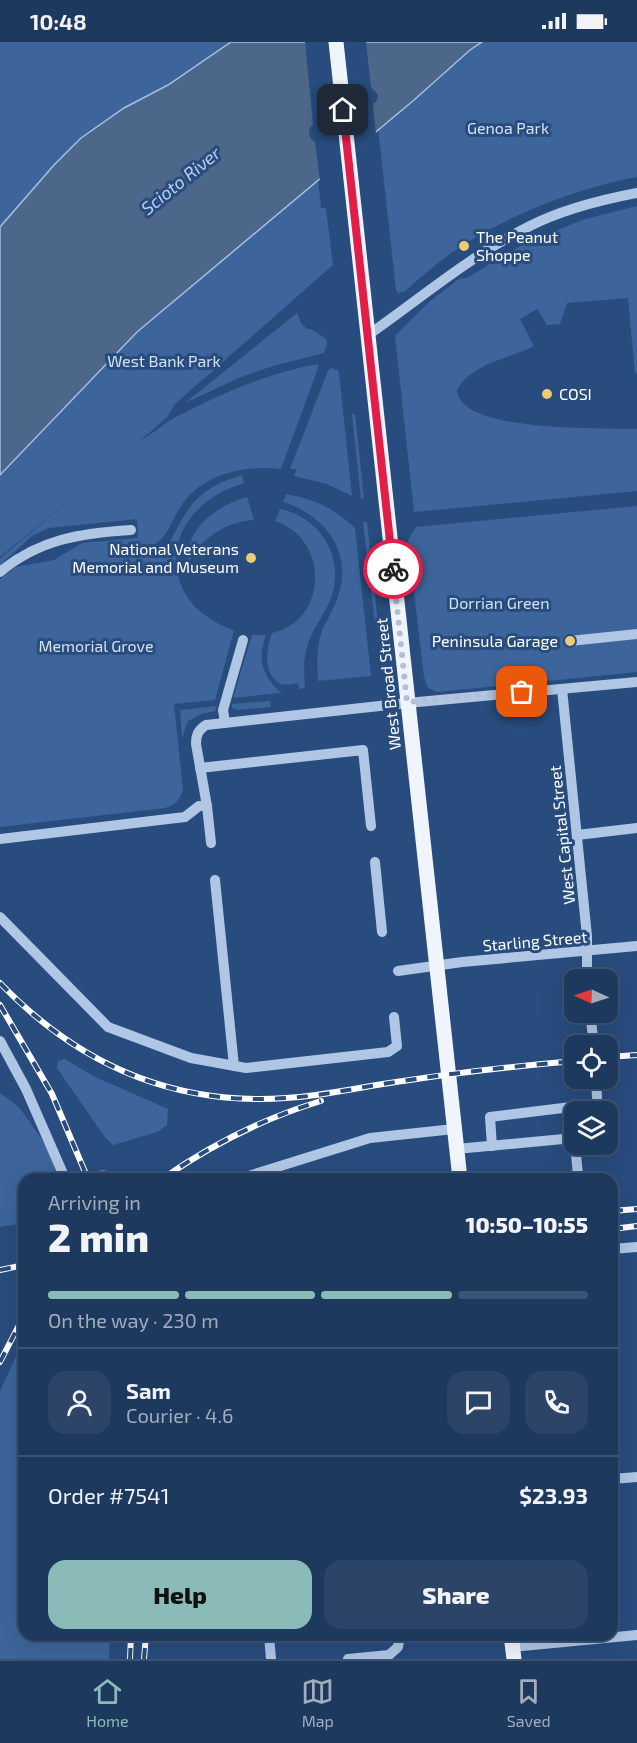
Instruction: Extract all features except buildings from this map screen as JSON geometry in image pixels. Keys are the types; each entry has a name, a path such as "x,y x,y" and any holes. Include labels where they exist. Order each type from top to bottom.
{"main road":[{"name":"West Broad Street","path":"336,42 459,1173"}],"street":[{"path":"368,335 473,258 530,225 608,198 637,193"},
{"path":"0,572 12,562 61,538 131,530"},
{"path":"570,641 637,634"},
{"path":"225,723 223,710 243,640"},
{"path":"211,843 196,735 200,728 206,725 407,702 637,682"},
{"name":"West Capital Street","path":"562,688 588,936 587,969"},
{"path":"200,768 363,750 371,826"},
{"path":"0,839 184,817 199,806 207,806"},
{"path":"577,835 637,828"},
{"path":"375,862 382,933"},
{"path":"215,880 234,1066"},
{"path":"0,917 108,1028 191,1058 246,1068 388,1052 397,1046 394,1017"},
{"name":"Starling Street","path":"398,971 637,946"},
{"path":"0,1041 26,1089 63,1173"},
{"path":"597,1089 597,1096"},
{"path":"492,1146 490,1117 564,1108"},
{"path":"258,1173 370,1138 454,1129"},
{"path":"456,1149 564,1137"},
{"path":"576,1155 578,1173"},
{"path":"618,1248 637,1246"},
{"path":"618,1479 637,1477"},
{"path":"618,1637 637,1635"},
{"path":"270,1641 271,1659"},
{"path":"348,1659 389,1654 398,1647 399,1641"},
{"path":"512,1647 574,1641"}],"green space":[{"path":"0,42 231,42 168,85 124,108 0,227"},
{"name":"Genoa Park","path":"482,42 637,42 637,177 563,197 513,218 467,242 441,260 405,291 398,293 378,128"},
{"path":"318,179 321,208 326,208 333,265 175,404 167,417 140,441 174,418 226,393 280,373 318,364 281,469 237,471 224,474 199,487 179,509 160,541 148,547 161,558 183,517 199,497 224,481 242,475 244,483 216,495 193,514 179,540 177,570 185,594 202,613 234,631 215,700 174,704 183,790 180,797 177,802 165,808 0,827 0,579 16,567 54,560 82,543 138,538 137,519 49,528 32,536 0,565 0,559 4,555 83,489 0,557 0,475 137,332"},
{"path":"637,206 637,373 635,373 628,298 567,303 560,324 547,325 537,309 520,319 534,346 481,368 464,381 457,390 464,404 481,414 506,421 566,428 637,429 637,491 414,512 395,336 430,301 459,279 469,277 524,244 582,220"},
{"path":"297,313 301,323 307,329 311,329 327,340 324,353 241,377 185,403"},
{"path":"331,368 338,370 339,373 352,496 327,484 294,476 297,469 290,469"},
{"path":"352,414 355,414 364,498 361,499"},
{"path":"286,494 324,505 355,528 371,676 318,681 319,644 322,631 339,595 342,574 341,559 330,534 309,514 283,502"},
{"path":"247,497 254,520 233,524 213,535 196,550 187,569 190,543 203,522 223,507"},
{"name":"Dorrian Green","path":"637,506 637,672 437,692 428,688 424,677 408,540 416,527"},
{"path":"280,509 305,519 315,527 323,537 334,560 332,595 307,647 304,662 305,688 299,689 298,683 283,684 274,679 267,660 272,633 291,625 304,613 312,597 315,579 313,561 305,544 293,530 275,521"},
{"path":"363,522 367,522 378,624 375,624"},
{"path":"252,635 266,635 262,652 263,667 269,680 281,693 233,698"},
{"path":"270,701 271,707 237,710 232,708 232,704"},
{"path":"217,706 215,711 201,714 188,721 182,738 180,710"},
{"path":"65,1059 93,1076 168,1109 167,1125 157,1132 113,1145 104,1136 57,1068 58,1061"},
{"path":"0,1093 19,1107 46,1145 58,1173 18,1173 18,1224 0,1227"},
{"path":"18,1352 18,1641 110,1641 109,1659 0,1659 0,1391"}],"water":[{"name":"Scioto River","path":"231,42 482,42 137,332 0,475 0,227 81,138 124,108 168,85"}],"pier":[{"path":"305,42 366,42 371,87 378,95 377,101 373,104 376,134 320,181 315,142 309,133 313,124"}],"railway":[{"path":"0,983 30,1012 95,1057 130,1074 204,1095 244,1099 301,1097 446,1075 564,1062"},
{"path":"0,1005 52,1094 85,1173"},
{"path":"618,1056 637,1055"},
{"path":"172,1173 238,1134 321,1101"},
{"path":"618,1211 637,1209"},
{"path":"618,1228 637,1226"},
{"path":"0,1270 18,1266"},
{"path":"0,1362 18,1327"},
{"path":"130,1659 131,1641"},
{"path":"144,1659 146,1641"}],"way so far":[{"path":"393,569 407,702 522,692"}],"place":[{"name":"The Peanut Shoppe","path":"464,246"},
{"name":"COSI","path":"547,394"},
{"name":"National Veterans Memorial and Museum","path":"251,558"},
{"name":"Peninsula Garage","path":"570,641"}],"route":[{"path":"343,110 393,569"}],"park label":[{"name":"West Bank Park","path":"164,361"},
{"name":"Memorial Grove","path":"96,646"}]}
